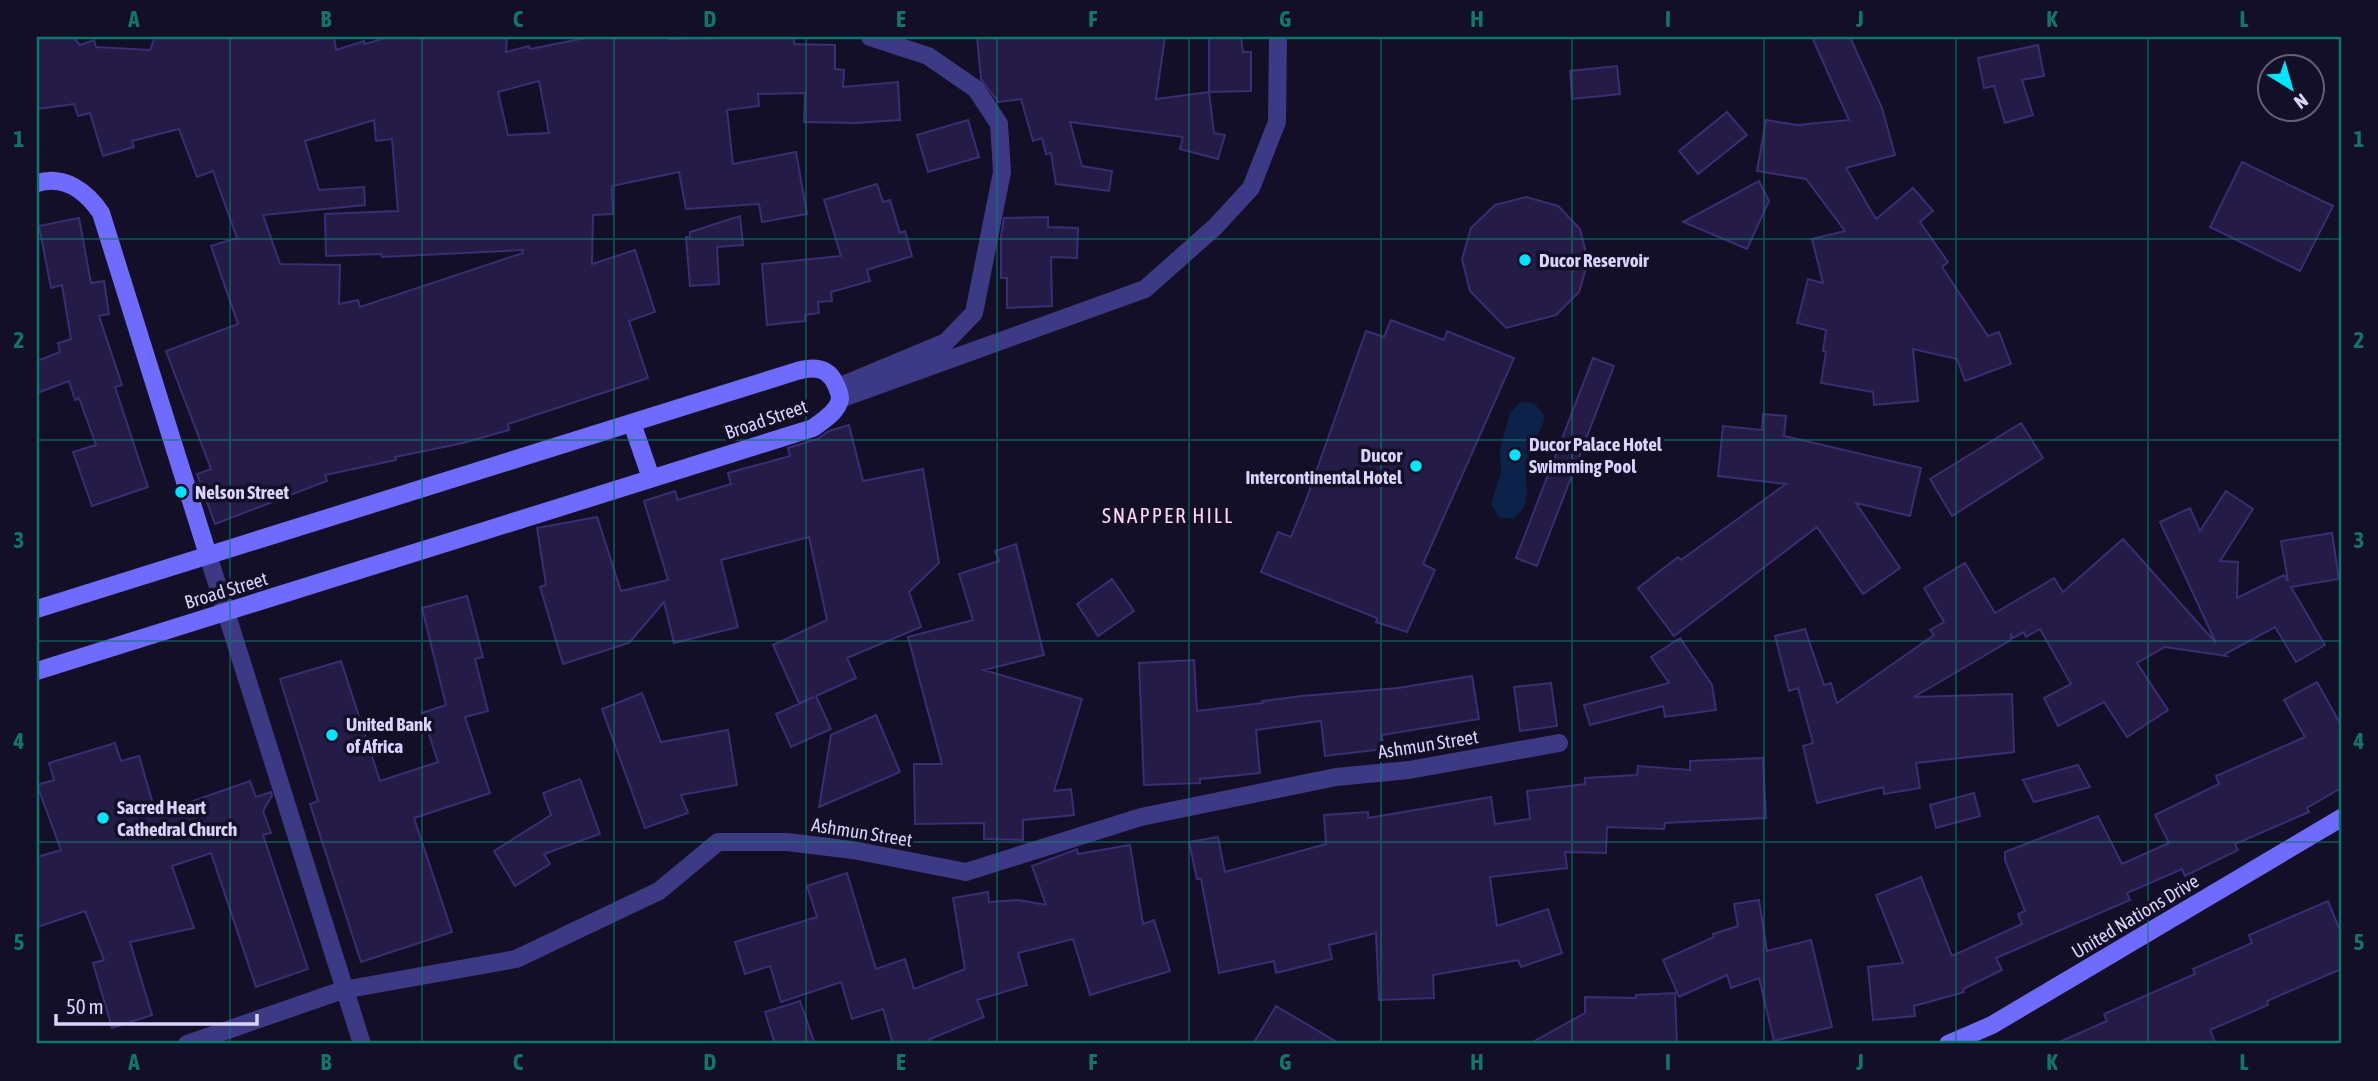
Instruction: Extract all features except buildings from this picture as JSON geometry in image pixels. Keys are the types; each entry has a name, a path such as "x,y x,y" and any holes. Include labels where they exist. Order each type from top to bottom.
{"street":[{"path":"839,393 946,342 974,313 1002,172 999,124 976,89 928,56 870,37"},
{"path":"839,393 1145,289 1214,227 1251,188 1278,122 1278,37"},
{"path":"37,183 66,183 84,192 101,213 362,1044"},
{"name":"Broad Street","path":"37,610 812,367 832,376 839,393 826,419 813,428 37,671"},
{"path":"632,423 651,478"},
{"name":"Ashmun Street","path":"187,1044 343,990 516,959 659,891 718,842 787,842 853,850 966,872 1141,817 1336,777 1409,770 1559,743"},
{"name":"United Nations Drive","path":"1948,1044 1992,1025 2341,818"}],"water":[{"name":"Ducor Palace Hotel Swimming Pool","path":"1520,402 1534,403 1545,416 1526,462 1526,502 1513,519 1499,517 1491,504 1501,472 1500,448 1509,415"}],"place":[{"name":"Ducor Reservoir","path":"1525,260"},
{"name":"Ducor Palace Hotel Swimming Pool","path":"1515,455"},
{"name":"Ducor Intercontinental Hotel","path":"1416,466"},
{"name":"Nelson Street","path":"181,492"},
{"name":"United Bank of Africa","path":"332,735"},
{"name":"Sacred Heart Cathedral Church","path":"103,818"}],"district":[{"name":"SNAPPER HILL","path":"1168,516"}]}
